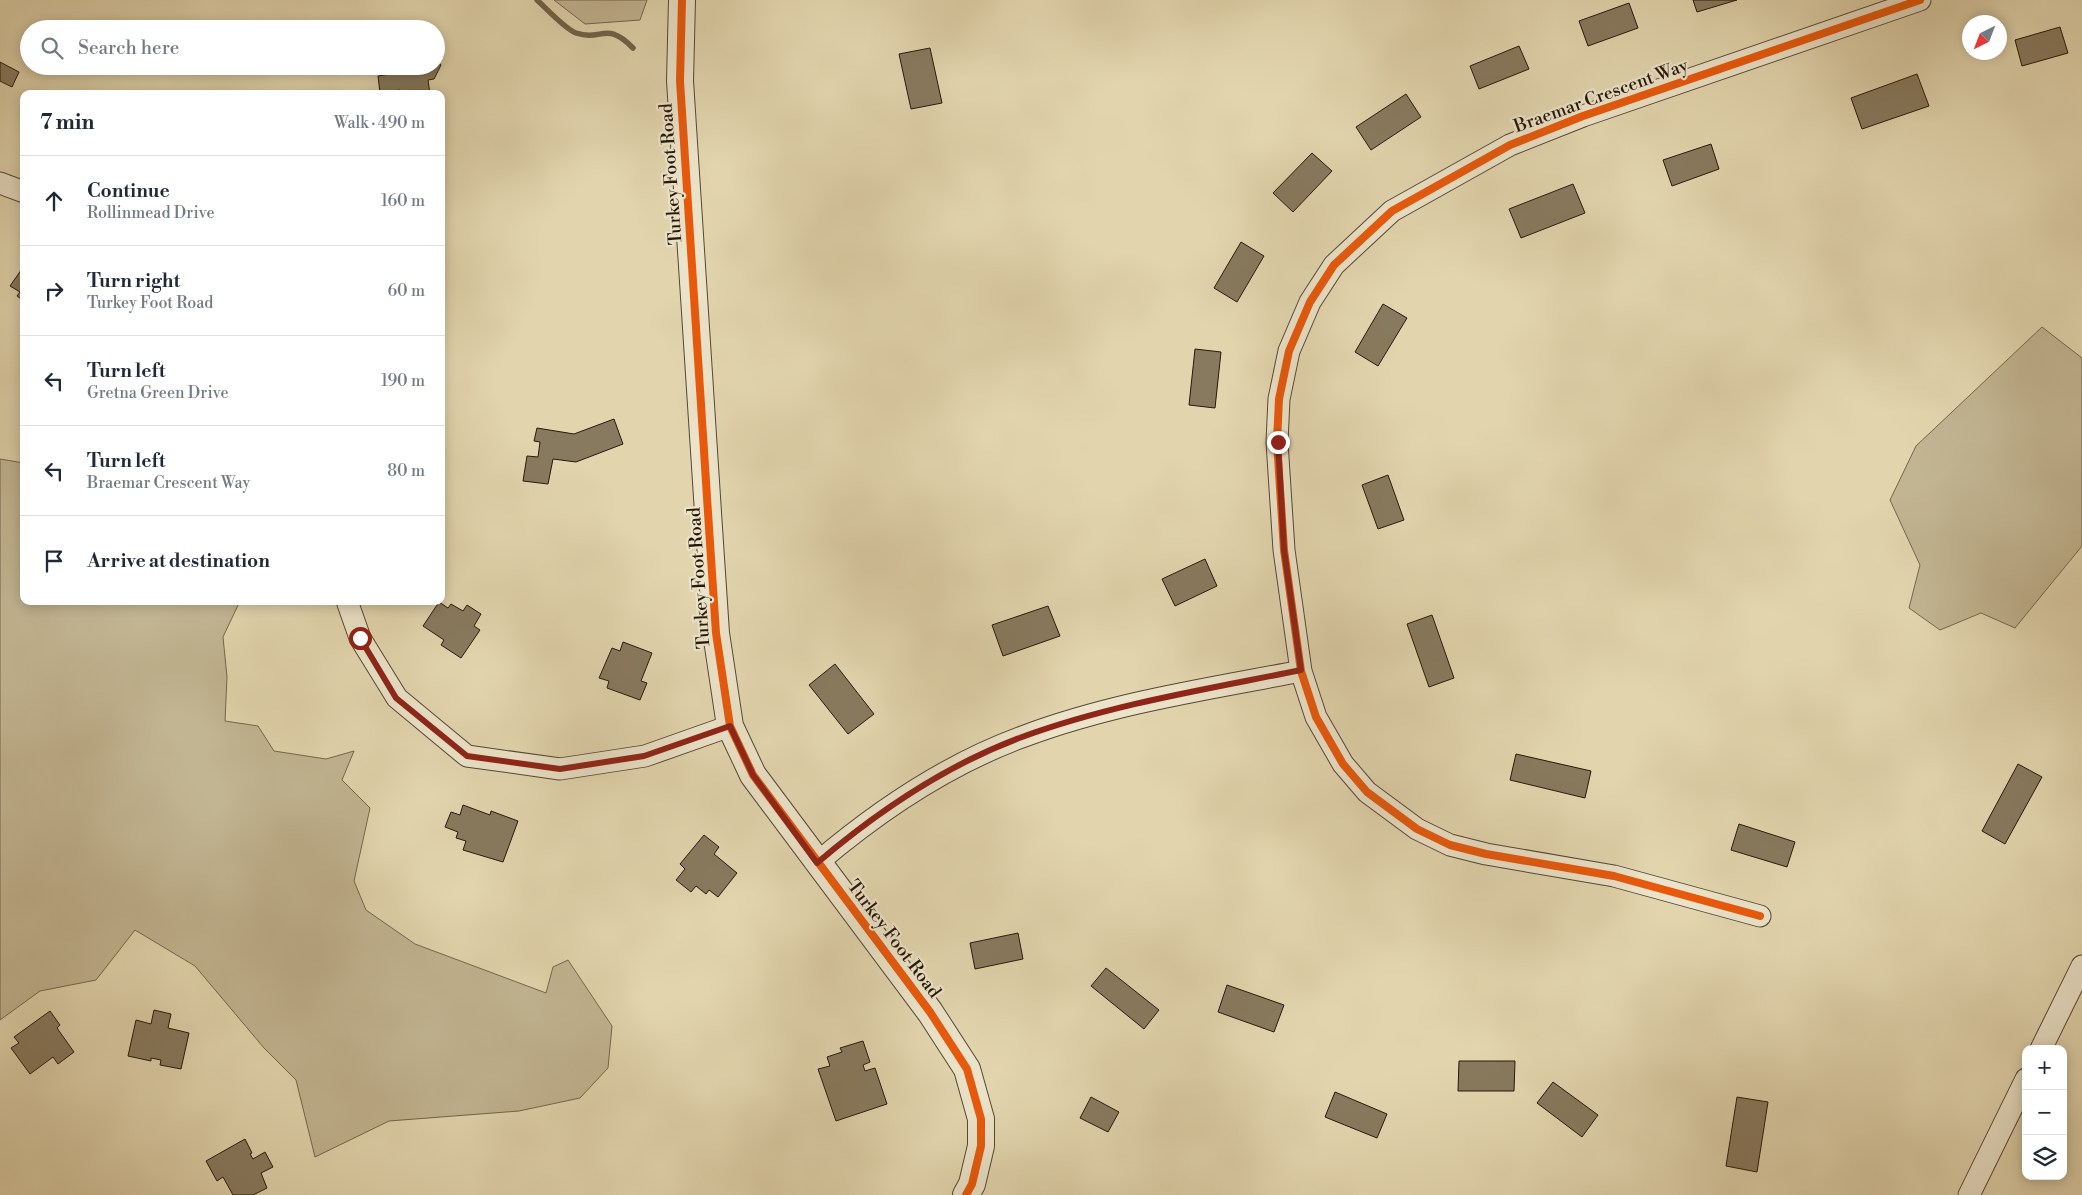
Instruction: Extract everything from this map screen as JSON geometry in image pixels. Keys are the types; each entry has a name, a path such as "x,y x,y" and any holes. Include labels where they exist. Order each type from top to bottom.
{"street":[{"name":"Turkey Foot Road","path":"682,0 680,82 716,633 730,726 753,775 930,1012 967,1069 981,1119 981,1146 972,1184 966,1195"},
{"name":"Braemar Crescent Way","path":"1760,916 1614,876 1486,854 1450,844 1417,829 1367,792 1343,764 1316,717 1301,670 1284,550 1278,442 1279,399 1288,350 1310,302 1334,265 1392,211 1510,145 1583,116 1920,0"},
{"path":"0,183 20,190"},
{"path":"348,605 360,638 396,698 467,756 560,769 644,756 730,726"},
{"path":"817,863 860,827 894,803 955,768 1022,737 1123,706 1301,670"},
{"path":"2043,1045 2082,966"},
{"path":"1968,1195 2022,1087"}],"shaded area":[{"path":"554,0 647,0 640,20 585,24"},
{"path":"2042,327 2082,358 2082,546 2015,628 1981,613 1940,630 1909,608 1920,565 1890,500 1916,446"},
{"path":"0,459 20,462 20,605 238,605 223,637 227,677 225,721 258,726 274,751 326,759 354,751 342,780 370,808 354,881 366,910 415,944 546,993 553,967 568,960 612,1026 608,1068 580,1098 519,1111 389,1121 315,1157 296,1080 264,1048 195,966 135,930 96,980 40,991 0,1020"}],"building":[{"path":"1693,0 1737,0 1697,12"},
{"path":"1629,3 1638,28 1588,46 1579,21"},
{"path":"2060,27 2068,53 2022,66 2015,40"},
{"path":"1519,46 1529,69 1479,89 1470,66"},
{"path":"930,48 942,103 911,109 899,54"},
{"path":"0,62 19,72 12,87 0,81"},
{"path":"1917,74 1929,106 1862,129 1851,98"},
{"path":"436,75 434,79 428,80 429,90 380,90 378,76"},
{"path":"1406,94 1421,117 1371,150 1356,127"},
{"path":"1711,144 1719,169 1672,186 1663,160"},
{"path":"1312,153 1332,171 1293,212 1273,193"},
{"path":"1573,184 1585,213 1521,238 1509,209"},
{"path":"1241,242 1264,256 1237,302 1214,288"},
{"path":"20,272 20,292 10,286"},
{"path":"1383,304 1407,318 1378,366 1355,352"},
{"path":"1195,349 1221,352 1215,408 1189,405"},
{"path":"614,419 623,444 576,462 553,459 548,484 523,481 527,456 538,457 540,442 534,441 537,428 574,434"},
{"path":"1388,475 1404,520 1378,529 1362,485"},
{"path":"1205,559 1217,586 1175,606 1162,579"},
{"path":"451,604 463,611 467,605 481,614 474,626 480,630 461,658 441,645 444,640 423,626 437,605 444,605 448,608"},
{"path":"1048,606 1060,636 1003,656 992,625"},
{"path":"1432,615 1454,678 1429,687 1407,624"},
{"path":"623,642 652,653 641,681 647,683 640,700 607,688 609,681 599,678 612,648 620,651"},
{"path":"835,664 874,714 848,734 809,685"},
{"path":"1516,754 1591,771 1585,798 1510,780"},
{"path":"2018,764 2042,777 2005,844 1982,831"},
{"path":"463,805 490,815 491,811 518,821 503,862 463,850 466,841 456,838 458,832 445,827 451,812 460,815"},
{"path":"1739,824 1795,842 1787,867 1731,850"},
{"path":"704,835 719,847 714,854 737,873 718,897 709,890 706,894 696,886 691,892 676,880 685,869 680,864"},
{"path":"1018,933 1023,959 975,969 970,943"},
{"path":"1106,968 1159,1010 1144,1029 1091,986"},
{"path":"1227,985 1284,1005 1274,1032 1218,1012"},
{"path":"154,1010 171,1014 168,1028 189,1033 181,1069 160,1065 161,1060 151,1058 151,1061 128,1056 136,1020 151,1024"},
{"path":"50,1011 60,1025 57,1028 74,1052 58,1064 53,1057 30,1074 11,1048 19,1043 14,1037"},
{"path":"863,1041 870,1062 863,1065 865,1071 875,1068 887,1104 836,1121 818,1069 830,1066 827,1057 842,1052 840,1048"},
{"path":"1459,1061 1515,1061 1514,1091 1458,1091"},
{"path":"1553,1082 1598,1115 1582,1137 1537,1103"},
{"path":"1335,1092 1387,1114 1377,1138 1325,1117"},
{"path":"1091,1097 1119,1112 1108,1132 1080,1118"},
{"path":"1737,1097 1768,1102 1757,1172 1726,1166"},
{"path":"245,1139 253,1159 265,1152 273,1167 261,1173 267,1188 253,1195 233,1195 223,1177 217,1181 206,1161"}],"waterway":[{"path":"537,0 572,31 585,35 610,33 624,40 633,48"}],"cycle path":[{"path":"682,0 680,81 709,528 716,633 730,726 753,775 930,1012 967,1069 981,1119 981,1146 972,1184 966,1195"},
{"path":"1760,916 1614,876 1486,854 1450,845 1417,829 1367,792 1343,764 1316,717 1301,671 1284,550 1277,442 1279,399 1289,351 1310,302 1334,265 1392,211 1510,145 1583,116 1920,0"}],"route":[{"path":"360,638 396,698 467,756 560,769 644,756 730,726 753,775 817,863 860,827 894,803 955,768 1022,737 1123,706 1301,670 1284,550 1278,442"}]}
